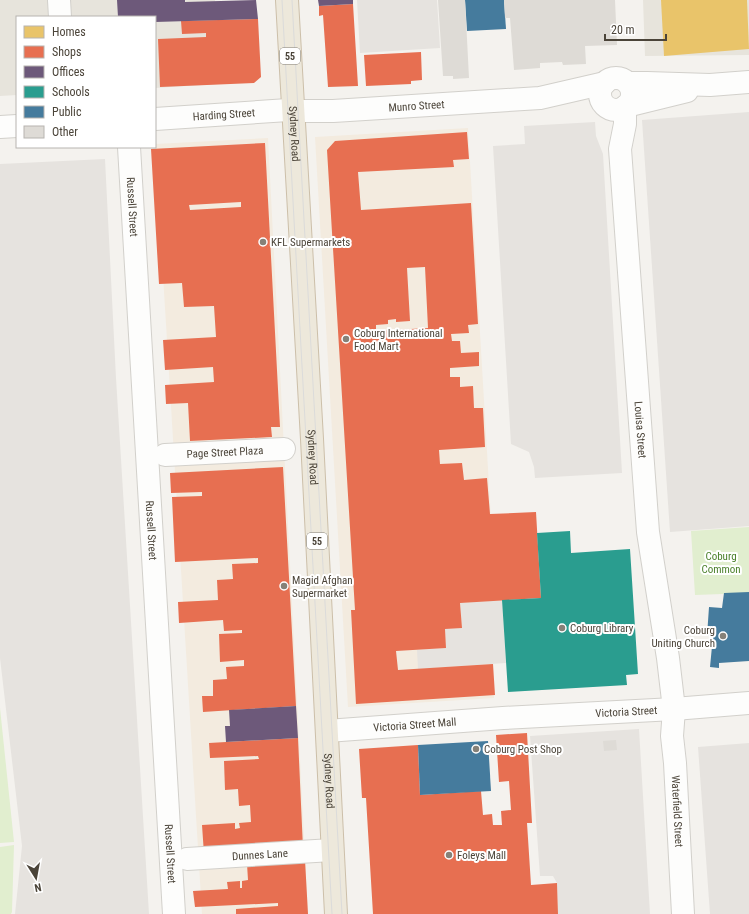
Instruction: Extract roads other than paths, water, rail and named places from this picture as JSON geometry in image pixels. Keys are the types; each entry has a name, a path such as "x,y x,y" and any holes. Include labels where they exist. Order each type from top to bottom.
{"highway":[{"name":"Sydney Road","path":"287,0 336,914"}],"street":[{"path":"59,0 60,16"},
{"path":"614,79 619,79 628,84 631,88 632,98 616,107 600,97 602,87 605,83 614,79"},
{"name":"Munro Street","path":"628,84 647,82 710,85 749,82"},
{"name":"Munro Street","path":"293,110 333,111 540,98 605,83"},
{"name":"Munro Street","path":"540,98 616,107 710,85"},
{"name":"Louisa Street","path":"616,107 625,124 620,148 648,532 668,658 674,709"},
{"name":"Harding Street","path":"156,119 293,110"},
{"path":"0,127 16,126"},
{"name":"Russell Street","path":"129,148 174,914"},
{"name":"Page Street Plaza","path":"165,455 284,449"},
{"name":"Victoria Street","path":"503,718 674,709 749,703"},
{"name":"Waterfield Street","path":"674,709 672,736 675,763 683,914"},
{"name":"Victoria Street Mall","path":"327,731 503,718"},
{"name":"Dunnes Lane","path":"187,859 332,850"}],"tram line":[{"path":"282,0 332,914"},
{"path":"292,0 342,914"}],"place":[{"name":"KFL Supermarkets","path":"263,242"},
{"name":"Coburg International Food Mart","path":"346,339"},
{"name":"Magid Afghan Supermarket","path":"284,586"},
{"name":"Coburg Library","path":"562,628"},
{"name":"Coburg Uniting Church","path":"723,636"},
{"name":"Coburg Post Shop","path":"476,749"},
{"name":"Foleys Mall","path":"449,855"}],"park label":[{"name":"Coburg Common","path":"721,562"}]}
